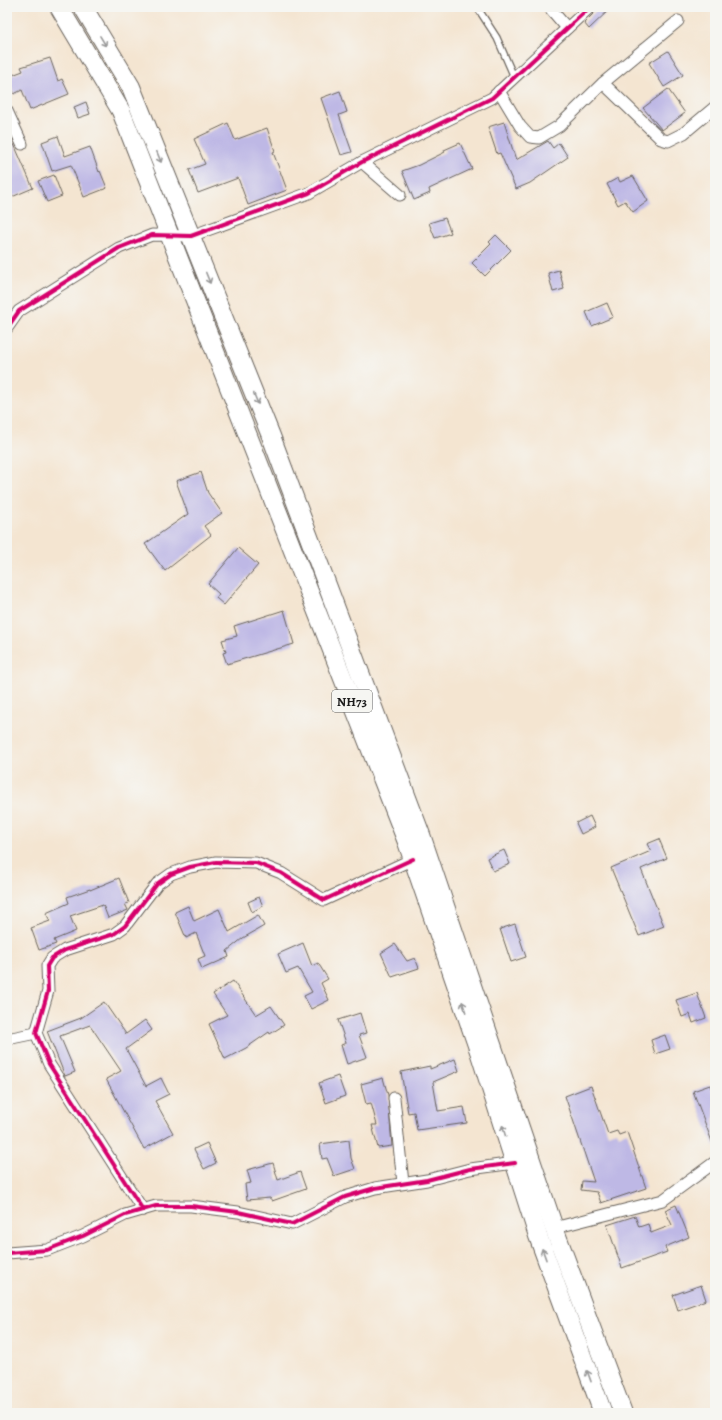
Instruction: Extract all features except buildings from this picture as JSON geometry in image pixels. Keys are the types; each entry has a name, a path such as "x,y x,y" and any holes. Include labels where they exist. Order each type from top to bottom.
{"highway":[{"name":"NH73","path":"59,7 121,111 413,859 479,1051 538,1236 603,1413"},
{"name":"NH73","path":"83,7 131,88 271,436 419,828 554,1228 624,1413"}],"street":[{"path":"549,7 567,28"},
{"path":"7,328 19,312 119,248 152,235 191,236 309,193 362,162 492,98 590,7"},
{"path":"499,91 520,126 530,137 540,138 559,126 603,83 678,21"},
{"path":"603,83 661,139 668,141 684,132 715,106"},
{"path":"7,111 22,144"},
{"path":"362,162 400,195"},
{"path":"142,1210 49,1064 36,1034 48,991 47,966 52,958 65,950 114,934 125,926 157,884 171,874 190,867 216,862 256,863 281,873 324,900 413,859"},
{"path":"7,1039 36,1034"},
{"path":"394,1098 403,1183"},
{"path":"554,1228 663,1200 715,1162"},
{"path":"7,1253 47,1250 83,1236 125,1215 156,1206 191,1206 238,1212 292,1224 345,1197 375,1188 470,1169 515,1163"}],"lane":[{"path":"476,7 497,38 514,77"}],"cycle path":[{"path":"7,328 19,311 119,248 152,235 191,236 309,193 362,162 492,98 590,7"},
{"path":"143,1210 49,1064 36,1033 48,991 47,966 52,958 65,950 114,934 125,926 157,884 171,874 190,867 216,862 256,863 281,873 324,900 413,859"},
{"path":"7,1253 47,1250 83,1236 125,1215 156,1206 191,1206 238,1212 292,1224 345,1197 375,1188 427,1180 470,1169 515,1163"}]}
